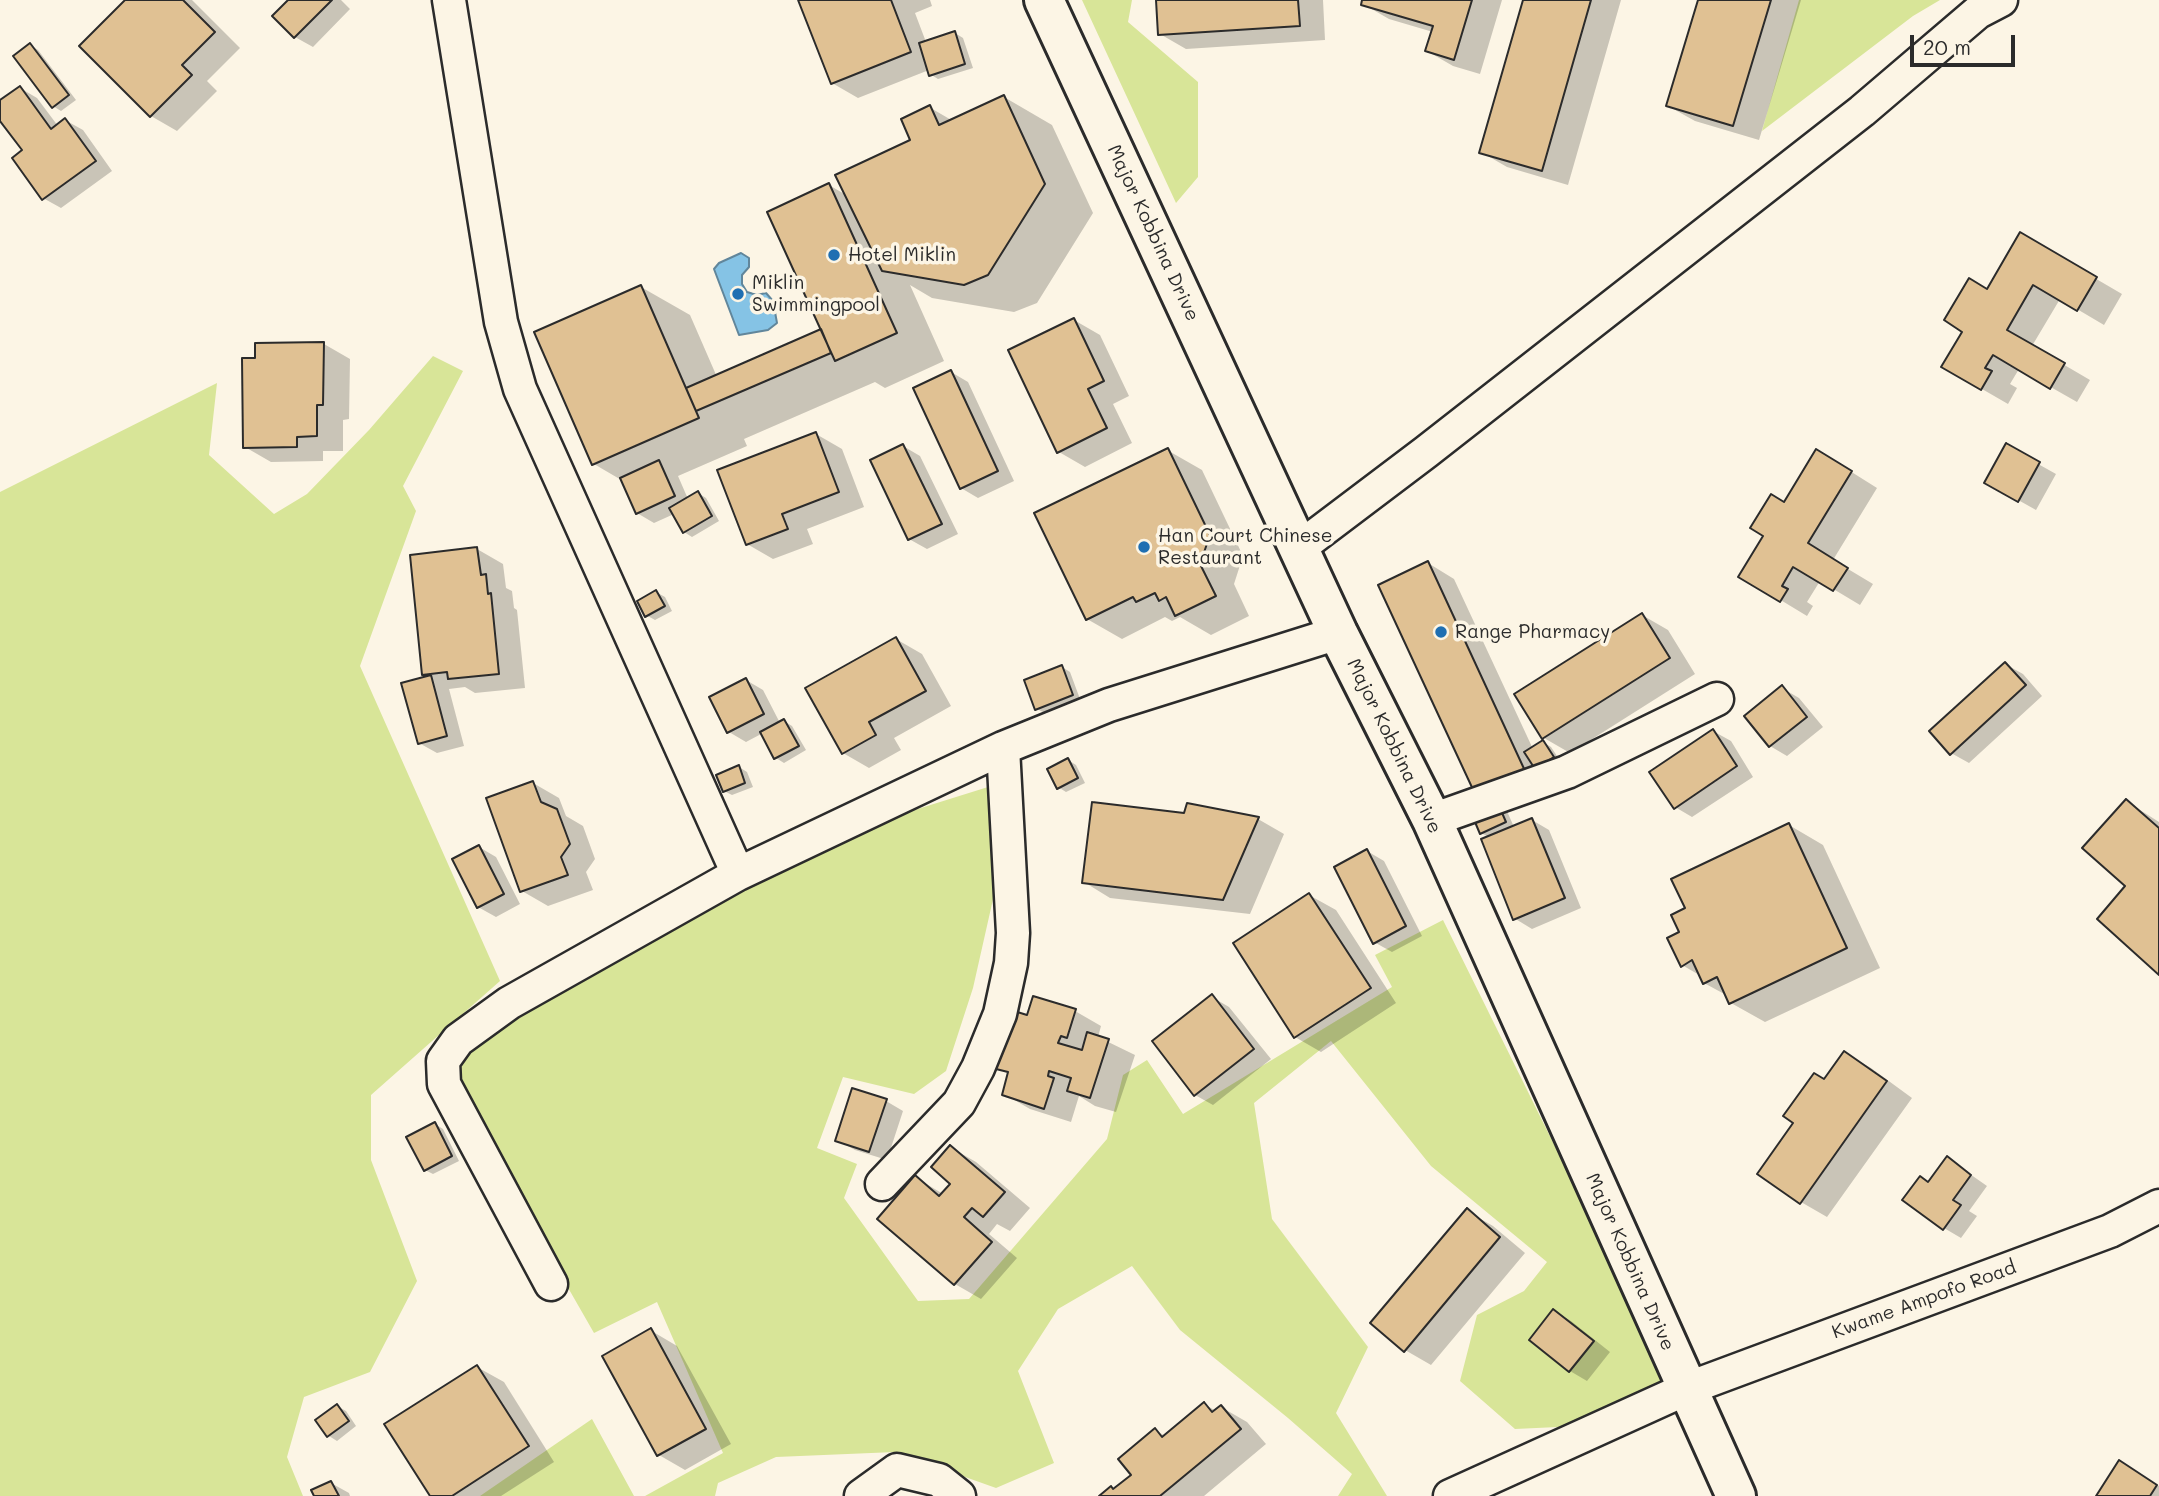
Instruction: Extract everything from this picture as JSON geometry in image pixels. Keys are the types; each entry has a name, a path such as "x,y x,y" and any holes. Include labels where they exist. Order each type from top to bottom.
{"street":[{"path":"449,0 501,322 520,389 738,874"},
{"name":"Major Kobbina Drive","path":"1044,0 1338,633 1432,820 1736,1496"},
{"path":"1299,548 1426,452 1851,119 1978,12 2001,0"},
{"path":"551,1284 444,1084 443,1061 458,1040 509,1003 738,874 1003,748 1109,705 1338,633"},
{"path":"1432,820 1567,772 1717,699"},
{"path":"882,1184 959,1103 978,1068 1000,1014 1011,963 1013,933 1003,748"},
{"name":"Kwame Ampofo Road","path":"1450,1496 1686,1388 2110,1231 2159,1206"},
{"path":"861,1496 897,1470 939,1480 959,1496"}],"green space":[{"path":"1082,0 1132,0 1128,22 1198,82 1198,177 1176,203"},
{"path":"1799,0 1940,0 1913,16 1762,131"},
{"path":"433,356 463,371 403,486 416,511 360,666 500,981 371,1095 371,1160 417,1281 370,1372 304,1397 287,1457 303,1496 0,1496 0,492 217,383 209,455 274,514 307,494 369,430"},
{"path":"988,787 998,877 973,988 946,1071 914,1094 843,1077 817,1148 857,1164 844,1198 918,1301 969,1299 1107,1139 1123,1075 1147,1060 1183,1114 1392,987 1375,955 1443,920 1670,1379 1579,1426 1515,1429 1460,1381 1477,1315 1524,1291 1547,1262 1431,1166 1331,1041 1254,1103 1272,1219 1368,1347 1336,1413 1387,1496 1338,1496 1352,1474 1180,1330 1132,1266 1058,1309 1018,1371 1054,1463 996,1488 895,1452 776,1457 718,1483 715,1496 645,1496 723,1453 657,1302 594,1333 551,1258 453,1062 532,1006 857,828"},
{"path":"592,1419 634,1496 480,1496"}],"water":[{"name":"Miklin Swimmingpool","path":"741,253 749,258 749,267 742,275 742,284 747,292 757,295 766,293 773,301 777,323 768,330 739,335 714,269 719,263"}],"building":[{"path":"125,0 183,0 215,32 182,65 192,75 150,117 79,46"},
{"path":"288,0 332,0 294,38 272,16"},
{"path":"798,0 891,0 911,52 831,84"},
{"path":"1156,0 1298,0 1300,26 1158,35"},
{"path":"1362,0 1472,0 1454,60 1425,51 1433,26 1361,5"},
{"path":"1523,0 1591,0 1542,171 1479,153"},
{"path":"1698,0 1771,0 1733,126 1666,106"},
{"path":"955,31 965,64 929,76 919,43"},
{"path":"30,43 69,95 52,108 13,56"},
{"path":"20,86 51,129 65,118 96,161 42,200 12,158 22,150 0,121 0,100"},
{"path":"1004,95 1045,184 988,275 964,285 882,271 835,175 910,140 901,119 930,105 939,125"},
{"path":"829,183 897,333 835,361 767,212"},
{"path":"2020,232 2097,277 2077,311 2033,285 2007,330 2065,363 2050,389 1993,355 1985,368 1992,371 1981,390 1941,367 1962,332 1944,320 1969,278 1987,289"},
{"path":"641,285 699,418 592,465 534,332"},
{"path":"1074,318 1104,381 1088,389 1107,428 1057,453 1008,350"},
{"path":"821,329 831,353 696,411 686,388"},
{"path":"324,342 323,405 317,405 317,436 297,437 297,447 243,448 242,358 255,358 255,343"},
{"path":"951,370 998,471 960,489 913,388"},
{"path":"816,432 839,492 782,514 788,529 746,545 717,470"},
{"path":"2006,443 2040,462 2018,502 1984,483"},
{"path":"903,444 942,524 908,540 870,460"},
{"path":"1168,448 1210,535 1200,564 1216,596 1175,616 1166,597 1159,601 1155,593 1136,602 1133,597 1086,620 1034,513"},
{"path":"1816,449 1852,471 1808,543 1848,568 1833,591 1793,567 1782,586 1788,589 1780,602 1738,577 1763,536 1750,528 1771,494 1784,502"},
{"path":"659,460 675,496 636,514 620,478"},
{"path":"698,491 712,516 683,533 669,508"},
{"path":"477,547 481,575 486,574 488,594 491,593 499,674 448,679 447,672 422,675 410,555"},
{"path":"1428,561 1526,773 1476,796 1378,585"},
{"path":"656,590 665,606 645,617 637,601"},
{"path":"1642,613 1670,658 1542,739 1514,694"},
{"path":"896,637 926,691 869,722 876,735 842,754 805,688"},
{"path":"2005,662 2026,685 1950,755 1929,731"},
{"path":"1062,665 1073,695 1035,710 1024,680"},
{"path":"431,675 447,736 418,744 401,683"},
{"path":"746,678 764,714 727,733 709,697"},
{"path":"1782,685 1807,717 1769,747 1744,716"},
{"path":"784,719 799,746 774,759 760,732"},
{"path":"1713,729 1737,766 1674,809 1649,772"},
{"path":"1543,740 1554,757 1535,769 1524,752"},
{"path":"1068,758 1078,778 1057,789 1047,769"},
{"path":"739,765 745,783 723,792 716,775"},
{"path":"533,781 541,802 557,809 570,844 561,857 568,875 520,892 486,798"},
{"path":"1496,799 1506,822 1480,834 1470,810"},
{"path":"2126,799 2159,828 2159,975 2097,919 2125,886 2082,848"},
{"path":"1092,802 1184,813 1187,803 1259,817 1223,900 1082,883"},
{"path":"1532,818 1565,898 1513,920 1481,839"},
{"path":"1789,823 1847,948 1729,1004 1717,977 1703,984 1692,960 1681,967 1667,938 1679,932 1671,915 1685,908 1671,879"},
{"path":"479,845 504,894 477,908 452,859"},
{"path":"1367,849 1406,926 1373,944 1334,867"},
{"path":"1309,893 1371,988 1294,1038 1233,943"},
{"path":"1212,994 1254,1049 1194,1096 1152,1041"},
{"path":"1033,996 1076,1009 1067,1038 1061,1036 1058,1043 1082,1050 1087,1032 1109,1039 1090,1098 1067,1091 1071,1078 1049,1071 1048,1076 1054,1078 1044,1109 1002,1095 1008,1072 996,1069 1014,1011 1027,1015"},
{"path":"1844,1051 1887,1081 1800,1204 1757,1174 1793,1123 1783,1116 1814,1073 1824,1079"},
{"path":"852,1088 887,1099 869,1152 835,1141"},
{"path":"435,1122 452,1156 424,1171 406,1137"},
{"path":"950,1145 1005,1192 983,1217 972,1208 964,1217 992,1242 954,1285 877,1219 915,1175 939,1196 950,1184 931,1167"},
{"path":"1947,1156 1971,1175 1953,1200 1961,1205 1943,1230 1902,1200 1920,1176 1928,1182"},
{"path":"1467,1208 1500,1237 1404,1352 1370,1323"},
{"path":"1553,1309 1594,1341 1569,1372 1529,1340"},
{"path":"651,1328 706,1429 657,1456 602,1356"},
{"path":"477,1365 529,1446 452,1496 430,1496 384,1424"},
{"path":"1204,1402 1212,1412 1221,1405 1241,1429 1160,1496 1099,1496 1131,1475 1118,1459 1155,1428 1162,1437"},
{"path":"337,1404 349,1421 327,1437 315,1420"},
{"path":"2119,1460 2157,1485 2150,1496 2096,1496"},
{"path":"331,1481 339,1496 314,1496 311,1490"}],"place":[{"name":"Hotel Miklin","path":"834,255"},
{"name":"Miklin Swimmingpool","path":"738,294"},
{"name":"Han Court Chinese Restaurant","path":"1144,547"},
{"name":"Range Pharmacy","path":"1441,632"}]}
